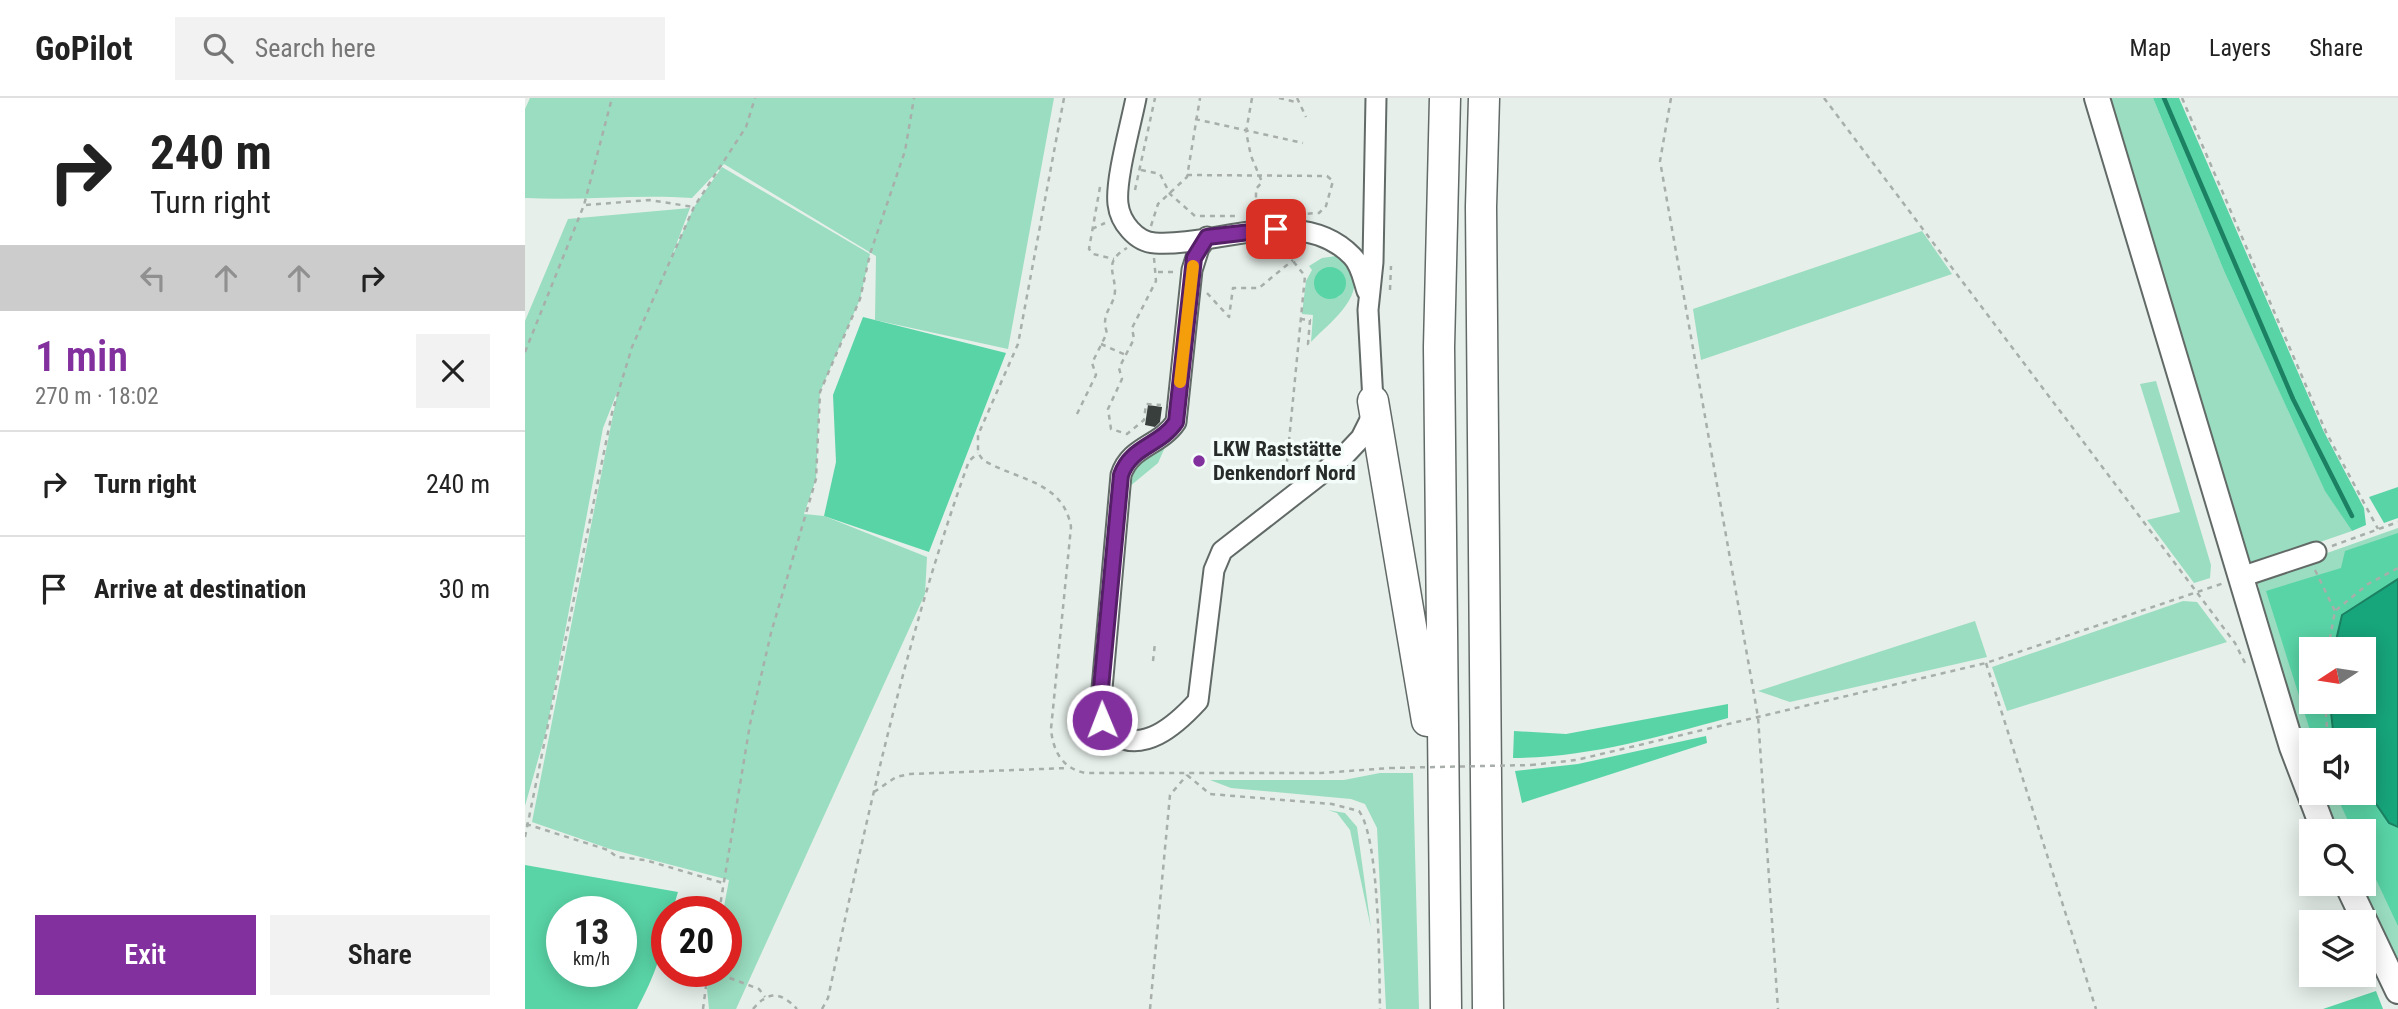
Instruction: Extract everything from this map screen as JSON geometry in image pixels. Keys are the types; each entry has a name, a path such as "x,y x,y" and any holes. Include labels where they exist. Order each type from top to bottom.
{"highway":[{"path":"1444,98 1439,346 1447,1009"},
{"path":"1484,98 1481,207 1488,1009"},
{"path":"1373,401 1397,552 1415,634 1444,860"}],"main road":[{"path":"2097,98 2293,747 2320,819"},
{"path":"2353,896 2398,991"}],"lane":[{"path":"1136,98 1118,203 1137,238 1146,245 1207,237 1273,219 1319,237 1352,256 1361,272 1369,298"},
{"path":"1207,237 1199,248 1192,272 1176,422 1171,429 1129,457 1121,475 1100,699 1102,720 1116,737 1131,742 1151,739 1198,701 1217,560 1227,545 1344,456 1361,438 1370,421 1373,401 1369,298 1373,262 1375,98"},
{"path":"2241,577 2312,553"}],"path":[{"path":"525,352 584,205 613,98"},
{"path":"525,837 612,413 632,347 694,206 746,127 755,98"},
{"path":"722,896 750,724 771,633 816,479 820,392 860,299 870,254 905,151 914,98"},
{"path":"822,1009 925,594 969,461 978,453 978,435 988,408 1018,344 1064,98"},
{"path":"1138,186 1155,98"},
{"path":"1178,407 1146,404 1144,421 1127,434 1111,429 1108,409 1122,379 1119,368 1135,339 1132,328 1155,284 1158,272 1146,245 1158,204 1185,181 1200,98"},
{"path":"1252,98 1246,130 1262,182 1256,189 1256,200 1273,219 1277,241 1305,276 1283,503"},
{"path":"1279,98 1297,100 1306,117"},
{"path":"1671,98 1660,161 1758,717 1778,1009"},
{"path":"1824,98 2235,643 2248,669"},
{"path":"2182,98 2326,432 2378,529"},
{"path":"1195,119 1303,143"},
{"path":"1141,170 1160,174 1170,194 1195,216 1243,216"},
{"path":"1187,175 1327,176 1332,179 1325,209 1319,214 1297,214"},
{"path":"584,205 649,200 694,206"},
{"path":"1258,215 1273,219"},
{"path":"1077,414 1096,375 1093,363 1107,333 1103,321 1115,292 1111,274 1114,259 1127,248 1146,245"},
{"path":"1158,272 1199,272 1203,289 1228,317 1233,288 1259,288 1293,260"},
{"path":"1300,319 1310,320 1308,344 1312,347"},
{"path":"1101,344 1126,355"},
{"path":"1278,450 1287,451"},
{"path":"978,453 994,467 1048,489 1062,499 1069,512 1071,527 1051,729 1057,753 1070,768"},
{"path":"2330,637 2335,611 2312,553 2398,522"},
{"path":"2335,611 2368,584 2398,568"},
{"path":"874,792 896,777 910,774 1070,768 1085,773 1187,775 1216,772 1356,772 1390,768 1531,765 1576,760 1986,663 2241,577"},
{"path":"1153,660 1155,643"},
{"path":"1986,663 2096,1009"},
{"path":"1150,1009 1170,795 1187,775"},
{"path":"1187,775 1201,790 1210,794 1332,804 1359,811 1367,828 1371,856 1380,1009"},
{"path":"526,824 608,850 617,857 648,860 724,883"},
{"path":"742,983 759,989 765,997"},
{"path":"703,1009 706,987"},
{"path":"753,1009 765,997 782,996 797,1009"}],"shaded area":[{"path":"530,98 1054,98 1008,349 875,320 876,256 724,164 692,198 525,198 525,109"},
{"path":"2104,98 2153,98 2224,271 2325,490 2352,531 2253,565 2241,553"},
{"path":"2153,98 2179,98 2323,430 2364,508 2366,525 2352,531 2325,491 2224,271"},
{"path":"722,167 870,254 860,299 820,392 816,479 804,514 824,516 927,557 925,594 736,1009 709,1009 707,989 742,987 742,896 726,896 729,880 610,849 532,822 618,390 603,428 547,728 525,806 525,321 568,219 690,208 670,261 694,207"},
{"path":"1922,231 1952,274 1701,360 1693,309"},
{"path":"1336,256 1345,262 1354,281 1353,291 1343,310 1311,342 1313,315 1302,314 1306,281 1312,270 1309,266 1322,258","holes":["1333,268 1345,277 1340,296 1331,299 1323,270"]},
{"path":"1330,267 1341,272 1346,283 1341,294 1330,299 1319,294 1314,283 1319,272"},
{"path":"863,317 1006,353 929,552 824,516 836,462 833,395"},
{"path":"2156,381 2211,565 2210,578 2194,583 2147,520 2180,512 2140,384"},
{"path":"1166,445 1158,463 1129,487 1125,484 1135,462"},
{"path":"2398,487 2398,518 2384,523 2369,497"},
{"path":"2398,528 2398,974 2376,926 2376,910 2369,910 2362,896 2376,896 2376,819 2329,819 2324,805 2376,805 2376,728 2299,728 2299,732 2252,587 2259,588 2256,578"},
{"path":"2398,533 2398,579 2342,615 2337,637 2299,637 2299,696 2266,591 2341,568 2345,551"},
{"path":"2398,579 2398,827 2389,823 2376,804 2376,728 2333,728 2331,714 2377,714 2377,637 2337,637 2342,615"},
{"path":"2183,601 2197,602 2227,642 2007,711 1992,667"},
{"path":"1975,621 1987,657 1790,702 1758,691"},
{"path":"1728,704 1728,718 1648,739 1568,754 1513,758 1514,731 1566,734"},
{"path":"2305,714 2331,714 2333,728 2309,728"},
{"path":"1706,736 1707,743 1522,803 1515,771 1578,764"},
{"path":"1380,773 1413,773 1419,1009 1386,1009 1377,828 1365,804 1351,799 1231,788 1210,780 1344,780"},
{"path":"2376,804 2389,823 2398,827 2398,926 2376,879 2376,819 2347,819 2341,805"},
{"path":"1328,810 1345,813 1357,827 1371,928 1350,830 1337,813"},
{"path":"525,865 678,892 677,896 651,896 651,979 637,1009 525,1009"},
{"path":"2376,991 2383,1009 2323,1009"}],"building":[{"path":"1148,405 1162,407 1160,422 1155,427 1145,425"}],"waterway":[{"path":"2164,98 2293,399 2352,516"}],"slow traffic":[{"path":"1180,382 1193,266"}],"place":[{"name":"LKW Raststätte Denkendorf Nord","path":"1199,461"}],"route":[{"path":"1102,720 1100,699 1121,475 1129,457 1138,449 1162,438 1176,422 1194,258 1207,237 1276,229"}]}
